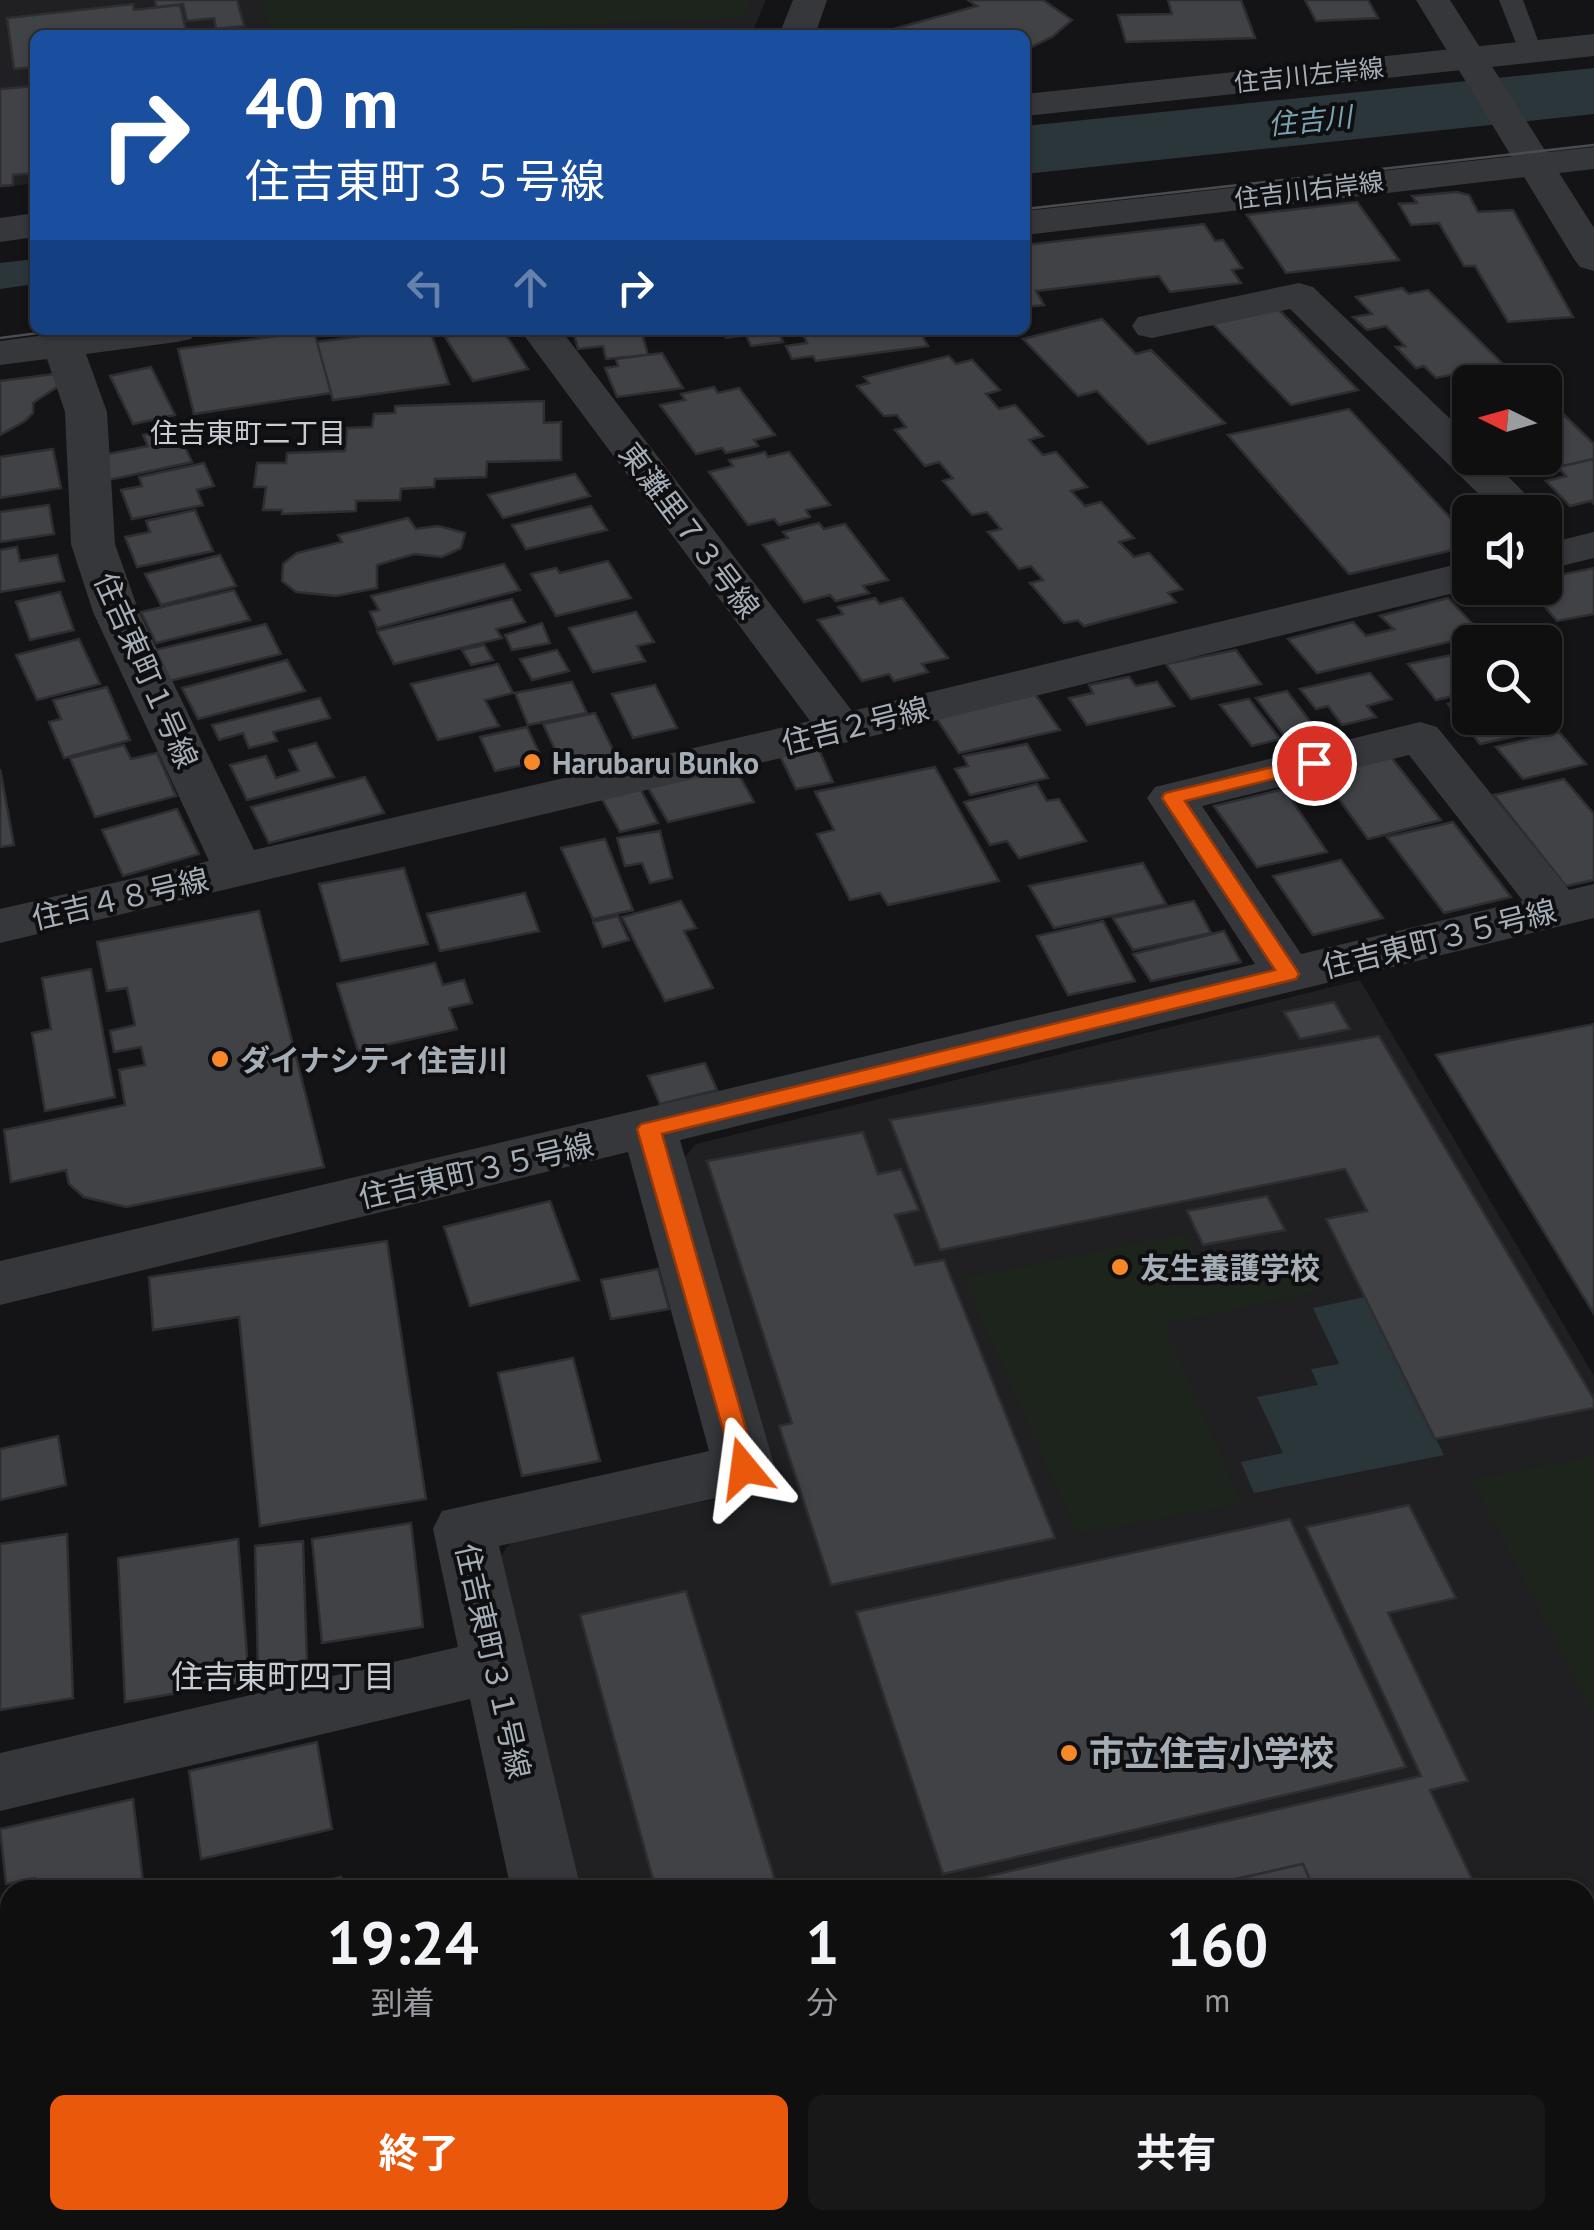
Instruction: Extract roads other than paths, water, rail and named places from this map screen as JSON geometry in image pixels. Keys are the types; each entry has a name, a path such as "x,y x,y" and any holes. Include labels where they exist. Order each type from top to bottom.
{"street":[{"path":"800,30 810,0"},
{"path":"1433,0 1594,259"},
{"name":"住吉川左岸線","path":"1030,105 1594,45"},
{"name":"住吉川右岸線","path":"1030,222 1525,149 1594,158"},
{"path":"0,230 30,226"},
{"path":"1152,326 1299,295 1505,495"},
{"path":"0,354 139,335"},
{"name":"東灘里７３号線","path":"544,335 840,729"},
{"name":"住吉東町１号線","path":"62,345 86,412 93,544 116,612 240,871"},
{"name":"住吉２号線","path":"240,871 1452,579"},
{"path":"1288,974 1172,798 1420,737 1575,905"},
{"name":"住吉４８号線","path":"0,926 240,871"},
{"name":"住吉東町３５号線","path":"0,1282 1575,905"},
{"name":"住吉東町３１号線","path":"544,1880 464,1530 744,1468 649,1129"},
{"path":"0,1782 495,1666"}],"lane":[{"path":"1511,0 1530,51"}],"water":[{"path":"1439,93 1432,101 1445,115 1030,161 1030,136"},
{"path":"30,260 30,285 0,289 0,263"},
{"path":"1365,1297 1444,1455 1254,1493 1241,1462 1283,1453 1257,1397 1318,1385 1311,1369 1339,1364 1313,1308"}],"waterway":[{"name":"住吉川","path":"1030,149 1594,91"}],"tram line":[{"path":"1030,208 1594,145"},
{"path":"0,338 30,334"}],"place":[{"name":"Harubaru Bunko","path":"532,762"},
{"name":"ダイナシティ住吉川","path":"220,1059"},
{"name":"友生養護学校","path":"1120,1267"},
{"name":"市立住吉小学校","path":"1069,1753"}],"district":[{"name":"住吉東町二丁目","path":"248,432"},
{"name":"住吉東町四丁目","path":"283,1676"}]}
